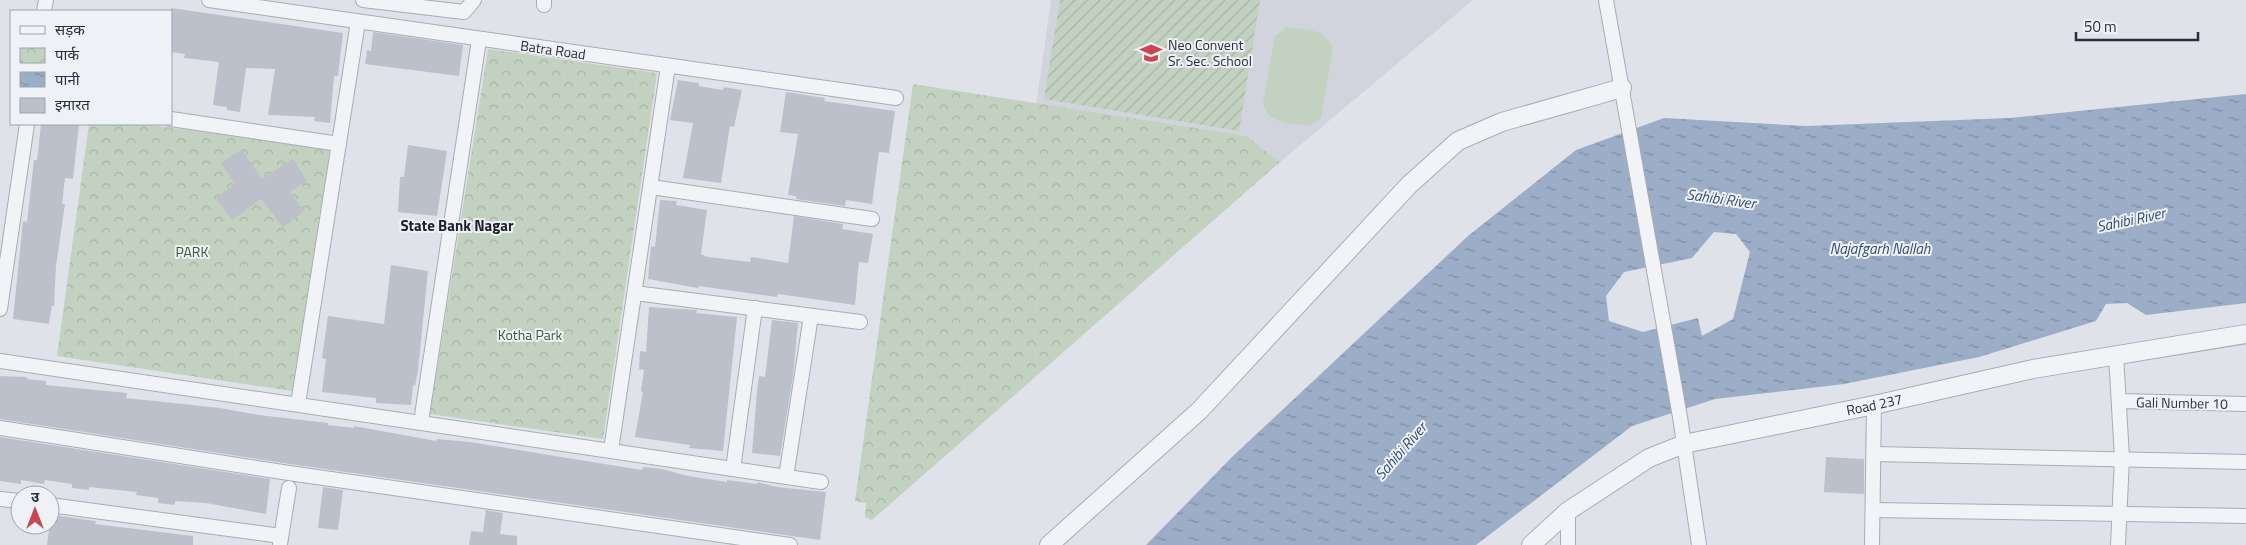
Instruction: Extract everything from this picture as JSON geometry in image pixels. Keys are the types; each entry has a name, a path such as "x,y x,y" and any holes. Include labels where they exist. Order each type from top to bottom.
{"street":[{"name":"Batra Road","path":"209,0 896,98"},
{"path":"363,0 464,12 474,0"},
{"path":"1606,0 1680,417 1699,545"},
{"path":"298,404 358,22"},
{"path":"421,422 479,40"},
{"path":"611,450 668,66"},
{"path":"1049,545 1199,411 1409,185 1458,141 1502,122 1622,88"},
{"path":"172,119 339,144"},
{"path":"0,309 28,125"},
{"path":"650,187 872,219"},
{"path":"635,293 860,322"},
{"path":"733,469 755,308"},
{"path":"786,477 811,316"},
{"name":"Road 237","path":"1531,545 1568,511 1649,458 1684,444 1874,405 2033,369 2246,334"},
{"path":"2116,355 2122,458 2118,545"},
{"path":"0,361 821,482"},
{"name":"Gali Number 10","path":"2119,401 2246,404"},
{"path":"1872,545 1874,405"},
{"path":"0,428 289,473 790,545"},
{"path":"1874,454 2246,462"},
{"path":"60,507 281,540 289,488"},
{"path":"1873,510 2246,516"},
{"path":"1568,511 1568,545"}],"shaded area":[{"path":"1051,0 1473,0 1280,162 1246,136 1036,106"}],"green space":[{"name":"Neo Convent Sr. Sec. School","path":"1060,0 1260,0 1239,131 1044,99"},
{"path":"1287,27 1320,33 1330,41 1333,48 1321,118 1309,126 1280,122 1274,119 1269,115 1263,102 1275,36"},
{"name":"Kotha Park","path":"488,49 657,73 603,439 430,414"},
{"path":"913,84 1246,136 1280,162 872,520 865,517 866,503 855,501"},
{"name":"PARK","path":"89,125 150,125 330,149 292,391 57,356"}],"water":[{"path":"2246,94 2246,303 2146,315 2127,303 2106,304 2096,321 1979,357 1844,384 1715,399 1632,426 1476,545 1146,545 1232,457 1468,236 1576,150 1664,118 1806,126 2010,118","holes":["1714,232 1736,234 1750,252 1733,319 1702,336 1698,318 1643,332 1609,321 1606,296 1624,272 1692,258"]}],"building":[{"path":"171,8 343,33 338,76 334,76 330,123 314,121 315,117 268,115 275,69 246,68 240,112 227,110 227,107 213,105 219,62 184,58 185,54 172,52"},
{"path":"373,32 463,45 459,76 365,64 367,50 371,51"},
{"path":"678,80 699,83 699,86 723,90 724,87 742,90 734,127 730,126 721,183 683,178 693,123 670,120"},
{"path":"786,92 825,98 824,101 895,111 889,153 879,152 872,204 846,200 845,206 796,199 796,196 788,195 798,134 780,132"},
{"path":"41,125 79,125 73,179 65,178 62,204 65,204 56,266 54,306 52,305 49,324 13,319 23,221 27,222 34,160 37,160"},
{"path":"408,145 447,151 437,216 398,212 400,177 404,177"},
{"path":"242,149 262,179 293,159 307,181 290,192 304,211 283,227 261,199 232,220 216,198 235,184 221,163"},
{"path":"660,200 677,201 676,205 707,210 701,254 708,257 750,262 751,257 788,263 794,216 843,224 842,229 873,234 868,263 859,262 855,305 778,294 777,297 699,286 698,288 648,279 651,246 655,247"},
{"path":"391,265 428,271 418,371 415,386 413,385 411,405 376,403 376,398 322,392 326,359 322,358 328,316 384,324"},
{"path":"649,307 697,310 696,313 737,317 723,451 689,448 690,445 635,437 643,392 641,391 644,370 639,369 640,351 646,352"},
{"path":"772,320 798,323 793,376 780,456 752,453 759,376 765,377"},
{"path":"0,376 27,377 27,379 46,381 46,385 127,393 126,398 220,408 259,415 328,423 328,425 354,428 354,426 436,441 437,439 470,442 642,470 643,467 662,469 688,476 727,482 727,480 757,484 757,482 777,487 826,492 820,540 290,464 0,419"},
{"path":"0,437 270,479 266,514 206,503 175,501 175,505 158,503 158,498 136,495 137,492 89,487 89,490 72,488 72,484 45,480 44,484 21,480 21,484 0,481"},
{"path":"1826,457 1864,459 1864,494 1824,492"},
{"path":"323,487 343,490 338,530 318,528"},
{"path":"486,510 503,513 500,534 517,536 517,545 469,545 471,531 483,532"},
{"path":"60,516 96,521 95,524 193,536 193,545 47,545 48,535 60,535"}],"place":[{"name":"Neo Convent Sr. Sec. School","path":"1151,53"}],"district":[{"name":"State Bank Nagar","path":"457,226"}],"water label":[{"name":"Sahibi River","path":"1721,199"},
{"name":"Sahibi River","path":"2131,220"},
{"name":"Najafgarh Nallah","path":"1880,249"},
{"name":"Sahibi River","path":"1401,451"}]}
